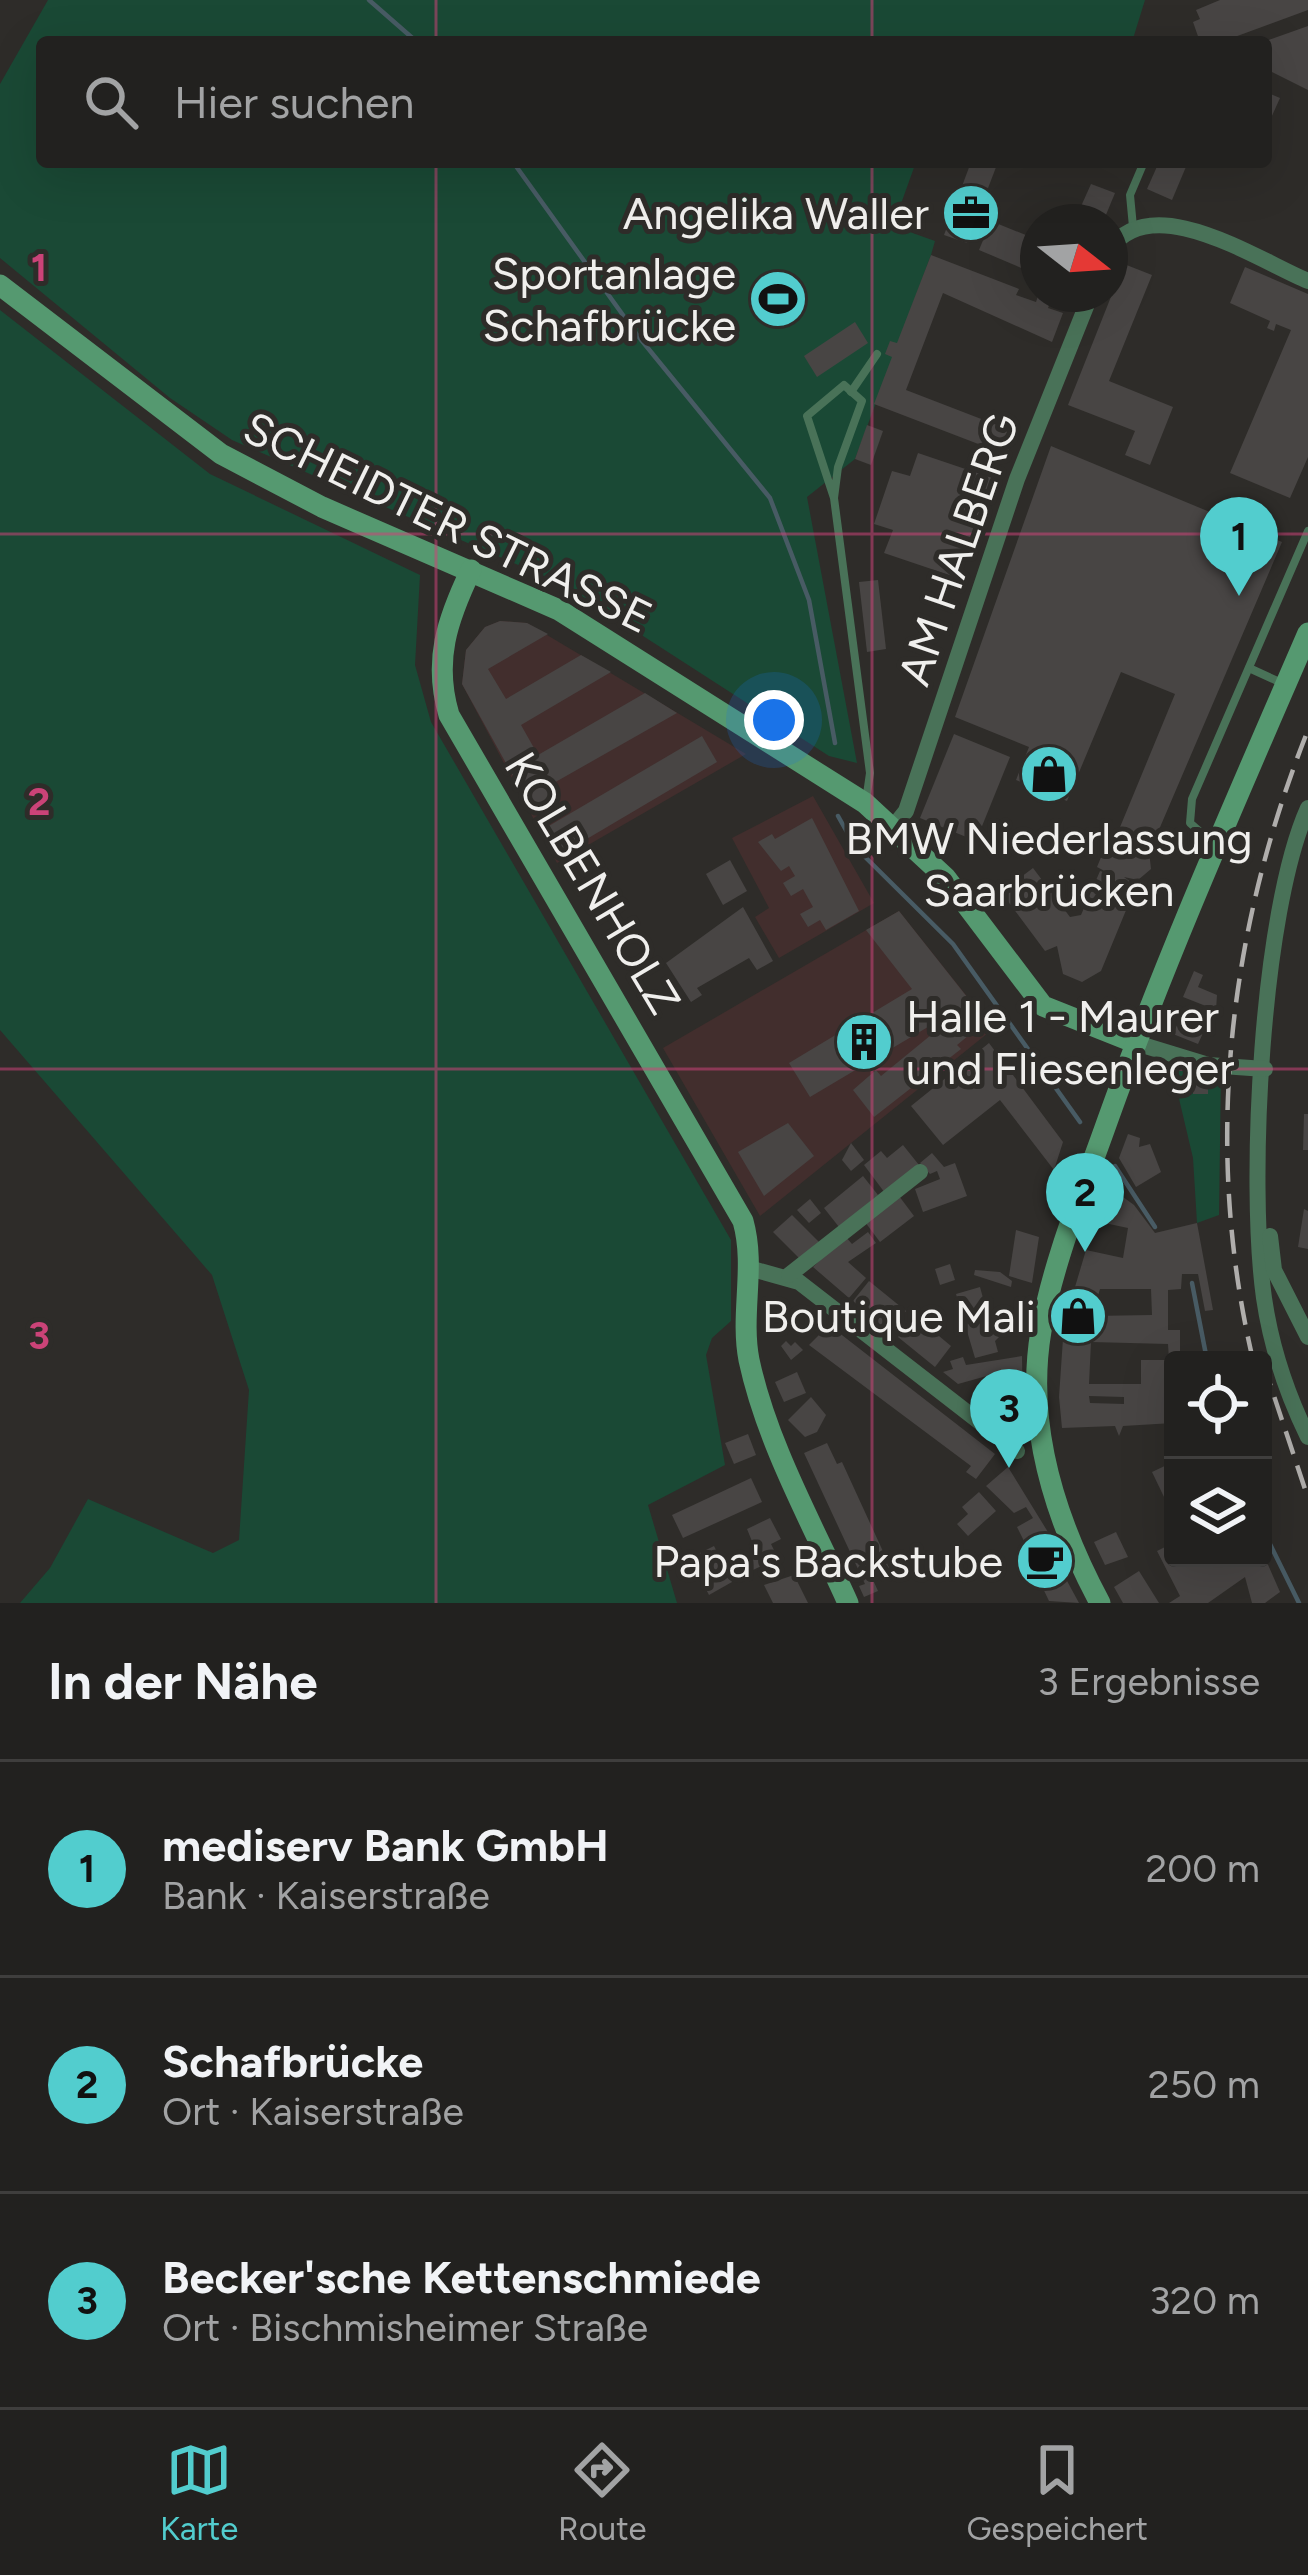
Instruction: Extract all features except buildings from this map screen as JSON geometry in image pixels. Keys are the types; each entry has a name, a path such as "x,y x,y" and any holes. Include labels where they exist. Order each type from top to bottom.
{"main road":[{"name":"SCHEIDTER STRASSE","path":"0,285 221,454 322,508 471,570 606,637 866,803 946,878 1043,1006 1136,1043"},
{"name":"KOLBENHOLZ","path":"471,570 441,650 442,690 449,715 744,1223 749,1268"},
{"path":"1100,1603 1066,1532 1046,1465 1041,1333 1082,1191 1136,1043 1308,633"},
{"path":"749,1268 745,1330 760,1397 848,1603"}],"street":[{"path":"1128,232 1154,222 1180,226 1308,280"},
{"name":"AM HALBERG","path":"894,826 906,811 1017,479 1083,312"},
{"path":"1308,808 1295,840 1278,919 1260,1153 1264,1297 1273,1346 1308,1437"},
{"path":"1136,1043 1208,1065 1265,1069"},
{"path":"1260,1153 1270,1177 1274,1270 1308,1337"},
{"path":"789,1275 920,1172"},
{"path":"749,1268 789,1275 1017,1451"}],"lane":[{"path":"1133,227 1130,195 1141,168"},
{"path":"851,392 877,353"},
{"path":"834,498 838,467 862,401 844,386 807,416 834,498 870,772 866,803"},
{"path":"1217,846 1195,830 1189,812 1308,532"},
{"path":"1249,668 1286,685"}],"shaded area":[{"path":"500,621 527,623 746,754 557,863 462,684 466,650 485,627"},
{"path":"813,796 874,903 779,958 755,917 769,908 732,838"},
{"path":"899,911 993,1029 760,1216 663,1048"}],"green space":[{"path":"48,0 1145,0 1134,36 36,36 36,168 914,168 893,226 935,241 931,255 855,459 807,497 857,763 829,756 564,585 232,440 170,398 0,258 0,84"},
{"path":"0,310 210,474 420,575 415,665 431,722 731,1240 731,1321 712,1338 706,1355 725,1465 648,1505 677,1603 20,1603 50,1568 88,1499 213,1553 239,1540 249,1390 212,1275 0,1030"},
{"path":"1172,1069 1210,1076 1221,1072 1219,1215 1197,1223 1193,1158"}],"waterway":[{"path":"369,0 410,36"},
{"path":"517,168 638,336 770,498 809,600 835,743"},
{"path":"838,816 856,848 953,944 1080,1122"},
{"path":"1115,1166 1155,1227"},
{"path":"1192,1283 1205,1351"},
{"path":"1272,1548 1299,1603"}],"railway":[{"path":"1251,1351 1229,1200 1232,1041 1259,883 1308,730"},
{"path":"1272,1390 1308,1498"}],"place":[{"name":"Angelika Waller","path":"971,213"},
{"name":"Sportanlage Schafbrücke","path":"778,299"},
{"name":"mediserv Bank GmbH","path":"1239,596"},
{"name":"BMW Niederlassung Saarbrücken","path":"1049,774"},
{"name":"Halle 1 - Maurer und Fliesenleger","path":"864,1042"},
{"name":"Schafbrücke","path":"1085,1252"},
{"name":"Boutique Mali","path":"1078,1316"},
{"name":"Becker'sche Kettenschmiede","path":"1009,1468"},
{"name":"Papa's Backstube","path":"1045,1561"}]}
